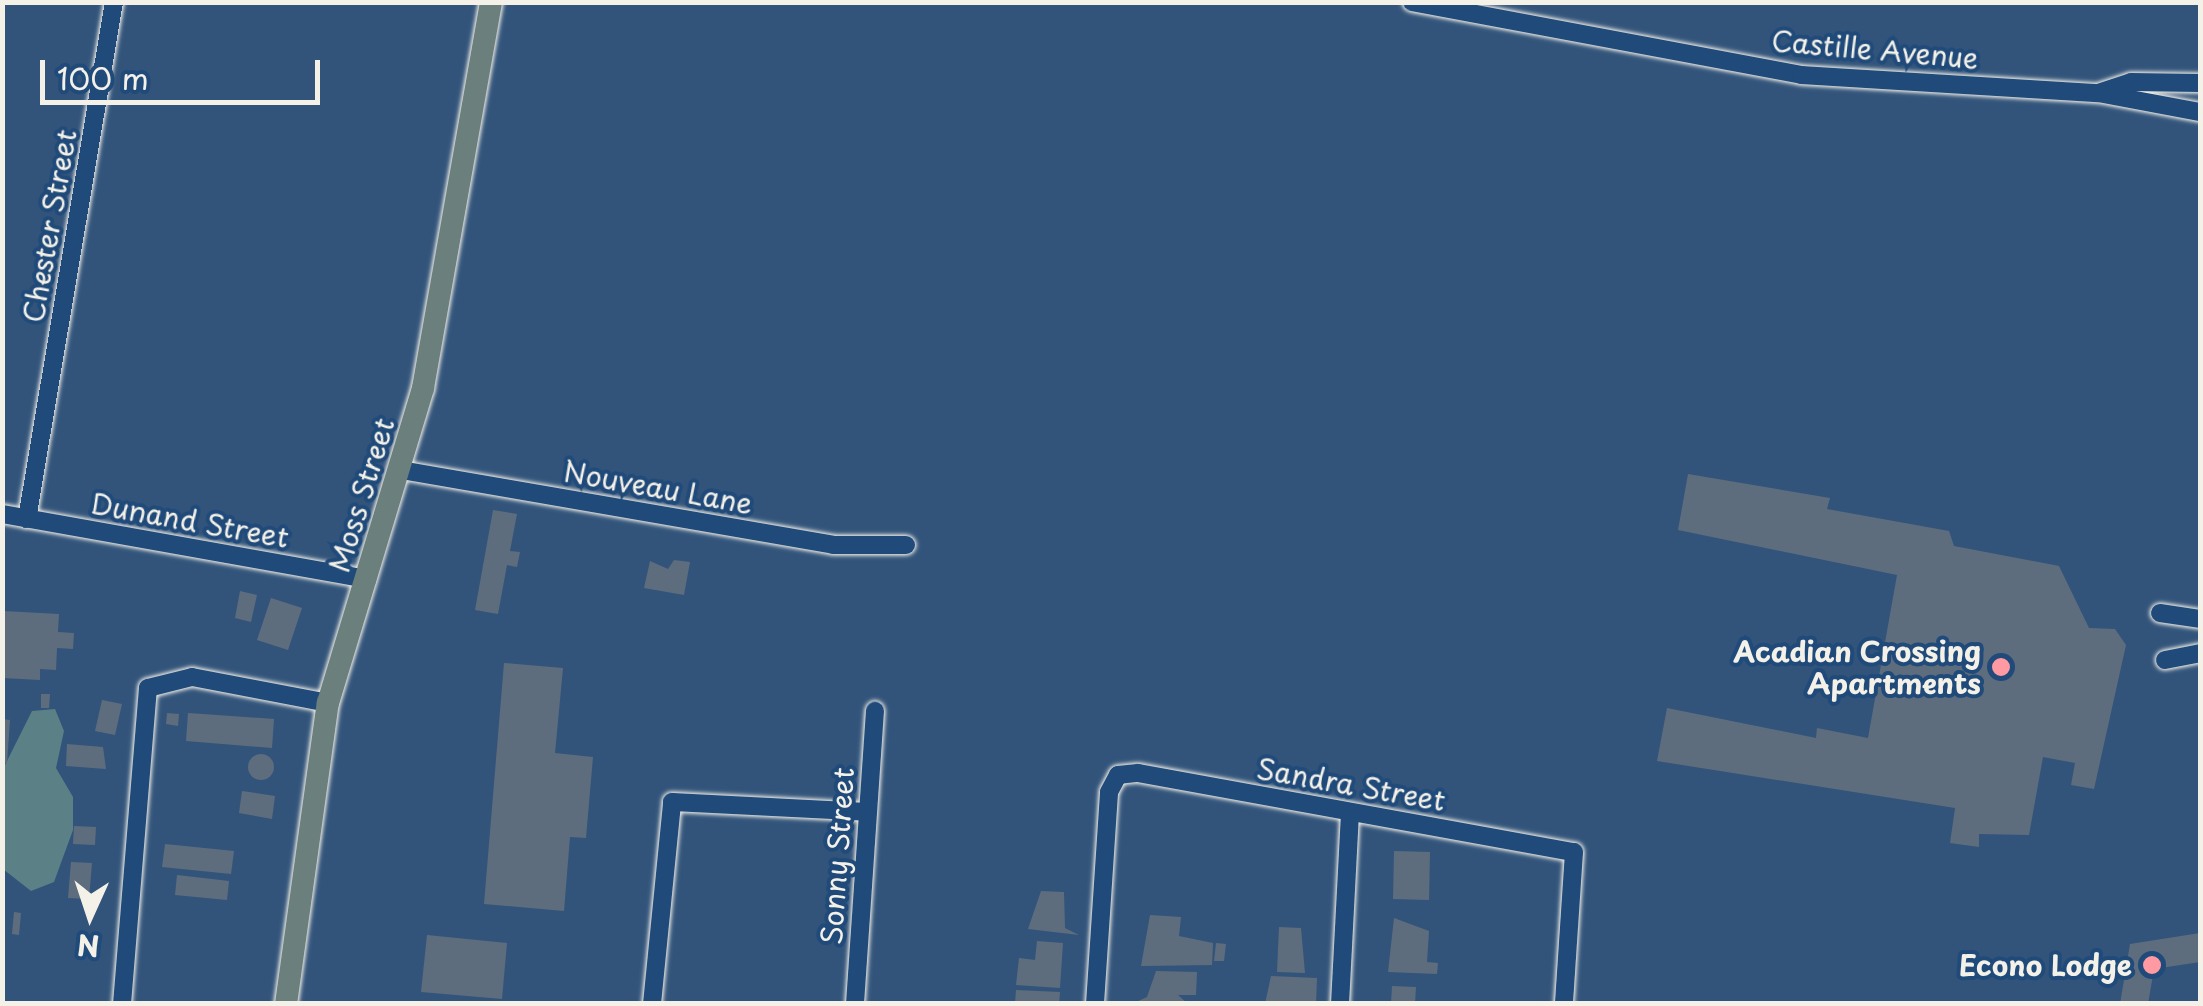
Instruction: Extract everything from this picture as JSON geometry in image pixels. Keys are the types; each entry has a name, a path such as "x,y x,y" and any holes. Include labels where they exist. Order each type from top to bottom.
{"main road":[{"name":"Moss Street","path":"286,1004 328,703 401,470 492,2"}],"street":[{"name":"Chester Street","path":"27,519 114,2"},
{"name":"Castille Avenue","path":"1412,2 1801,75 2098,93 2200,112"},
{"name":"Castille Avenue","path":"2098,93 2132,82 2200,84"},
{"name":"Nouveau Lane","path":"401,470 833,545 906,545"},
{"name":"Dunand Street","path":"2,514 368,579"},
{"path":"2160,613 2200,619"},
{"path":"2164,660 2200,653"},
{"path":"122,1004 148,688 192,678 328,703"},
{"name":"Sonny Street","path":"855,1004 874,712"},
{"name":"Sandra Street","path":"1095,1004 1109,792 1118,774 1574,852 1564,1004"},
{"path":"652,1004 672,802 868,812"},
{"path":"1340,1004 1350,812"}],"green space":[{"path":"55,709 64,731 56,768 73,797 73,830 54,882 31,891 3,869 3,769 32,711"}],"building":[{"name":"Acadian Crossing Apartments","path":"1688,474 1830,498 1827,509 1949,531 1954,546 2059,566 2089,628 2115,629 2126,645 2094,789 2071,785 2075,763 2043,757 2029,835 1979,834 1979,847 1950,843 1955,808 1657,761 1667,708 1816,738 1817,728 1868,738 1897,575 1678,530"},
{"path":"493,510 517,514 510,551 520,552 517,567 507,565 498,614 475,610"},
{"path":"674,560 690,562 684,595 644,588 650,561 668,569"},
{"path":"240,591 257,595 251,622 235,618"},
{"path":"271,598 302,608 288,650 257,640"},
{"path":"3,611 59,614 58,632 74,633 73,649 57,648 56,670 40,669 40,680 3,678"},
{"path":"504,663 563,668 555,753 593,757 586,838 570,837 564,911 484,904"},
{"path":"41,694 50,694 49,708 41,708"},
{"path":"102,700 122,704 115,735 95,731"},
{"path":"167,713 179,714 178,726 166,724"},
{"path":"188,713 274,719 272,748 186,741"},
{"path":"2,719 10,720 7,763 2,763"},
{"path":"67,744 103,747 106,769 66,766"},
{"path":"261,754 270,758 274,767 270,776 261,780 252,776 248,767 252,758"},
{"path":"242,791 275,796 272,819 239,813"},
{"path":"74,826 96,827 95,845 73,844"},
{"path":"165,844 234,851 231,874 162,867"},
{"path":"1394,851 1430,852 1429,900 1393,899"},
{"path":"71,862 92,863 89,899 68,898"},
{"path":"177,875 229,881 227,900 175,895"},
{"path":"1041,891 1064,892 1065,928 1079,935 1028,929"},
{"path":"14,912 21,913 19,935 12,934"},
{"path":"1150,915 1181,917 1179,936 1213,943 1212,965 1141,966"},
{"path":"1394,918 1429,931 1427,962 1438,963 1437,974 1388,972"},
{"path":"1279,927 1301,928 1305,973 1277,972"},
{"name":"Econo Lodge","path":"2200,933 2200,962 2154,969 2148,1004 2120,1004 2130,944"},
{"path":"427,935 507,943 502,999 421,992"},
{"path":"1037,941 1063,943 1060,988 1016,985 1019,958 1035,960"},
{"path":"1216,943 1226,944 1224,961 1214,961"},
{"path":"1156,971 1197,972 1196,995 1178,995 1188,1004 1132,1004 1147,997"},
{"path":"1271,976 1317,978 1316,1004 1265,1004"},
{"path":"1392,986 1416,987 1415,1004 1391,1004"},
{"path":"1016,990 1060,992 1059,1004 1015,1004"}],"place":[{"name":"Acadian Crossing Apartments","path":"2001,667"},
{"name":"Econo Lodge","path":"2152,965"}]}
